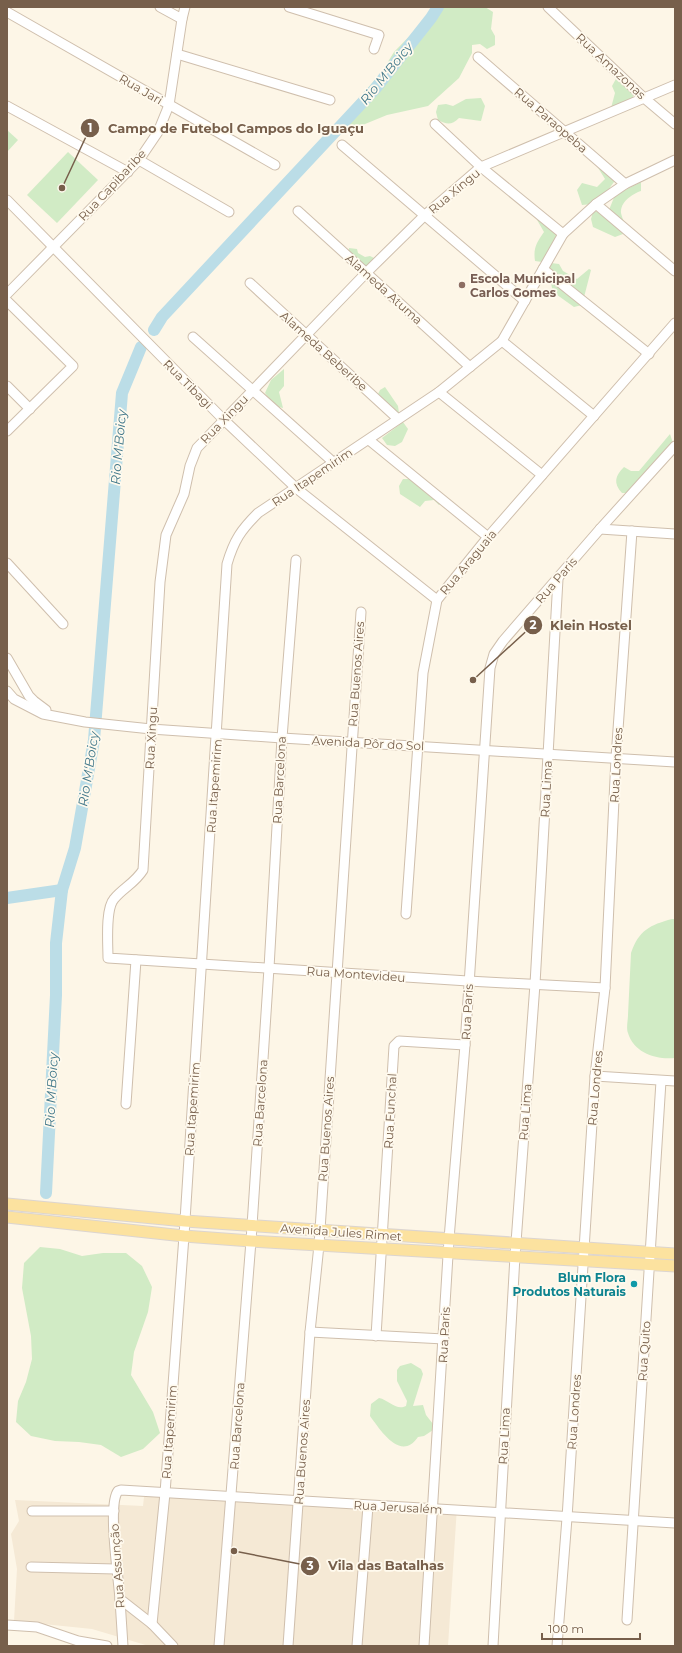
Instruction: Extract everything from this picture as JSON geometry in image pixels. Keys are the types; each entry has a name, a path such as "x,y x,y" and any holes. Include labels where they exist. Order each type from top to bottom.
{"main road":[{"name":"Avenida Jules Rimet","path":"7,1204 185,1221 675,1254"},
{"name":"Avenida Jules Rimet","path":"7,1217 184,1236 251,1241 675,1266"}],"street":[{"path":"160,7 182,19"},
{"name":"Rua Capibaribe","path":"7,294 128,172 139,160 158,132 169,105 185,7"},
{"path":"289,7 380,36 374,49"},
{"name":"Rua Amazonas","path":"548,7 643,97 675,124"},
{"name":"Rua Jari","path":"7,12 275,165"},
{"path":"177,54 330,100"},
{"name":"Rua Paraopeba","path":"478,57 624,184"},
{"name":"Rua Xingu","path":"108,958 109,908 113,900 137,879 143,870 160,582 166,536 184,494 190,466 195,452 223,419 366,272 424,216 481,167 643,97 675,85"},
{"path":"7,106 128,172"},
{"path":"435,124 481,167 563,234"},
{"path":"342,145 525,301"},
{"path":"139,160 229,212"},
{"name":"Rua Itapemirim","path":"152,1624 165,1493 184,1236 227,564 232,546 243,528 258,513 439,392 502,341 563,234 596,204 624,184 675,160"},
{"name":"Rua Tibagi","path":"7,200 223,419 296,488 437,600"},
{"path":"596,204 675,271"},
{"name":"Alameda Atuma","path":"298,211 470,367"},
{"path":"543,269 649,354"},
{"name":"Alameda Beberibe","path":"250,283 398,419"},
{"path":"7,301 73,366 7,431"},
{"name":"Rua Araguaia","path":"406,914 423,674 437,600 488,537 594,416 649,354 672,334 675,323"},
{"path":"193,337 333,462"},
{"path":"502,341 594,416"},
{"path":"7,386 30,409"},
{"path":"439,392 542,475"},
{"path":"369,440 488,537"},
{"name":"Rua Paris","path":"424,1646 449,1253 465,1045 468,981 490,668 494,654 503,641 600,529 675,446"},
{"path":"600,529 675,534"},
{"name":"Rua Londres","path":"557,1646 567,1518 595,1076 605,988 616,758 632,531"},
{"name":"Rua Barcelona","path":"219,1646 232,1497 251,1241 282,738 296,560"},
{"path":"7,563 63,624"},
{"name":"Rua Lima","path":"493,1646 499,1513 515,1256 535,984 558,579"},
{"name":"Rua Buenos Aires","path":"288,1646 310,1332 318,1245 360,612"},
{"name":"Avenida Pôr do Sol","path":"8,660 23,686 34,701 42,708 62,718"},
{"path":"14,699 20,694 23,686"},
{"name":"Avenida Pôr do Sol","path":"7,691 14,699 43,714 102,724 217,734 675,762"},
{"name":"Rua Montevideu","path":"108,958 468,981 605,988"},
{"path":"126,1104 136,960"},
{"name":"Rua Funchal","path":"376,1336 394,1046 399,1041 465,1045"},
{"path":"595,1076 675,1081"},
{"name":"Rua Quito","path":"627,1620 661,1081"},
{"path":"310,1332 444,1339"},
{"name":"Rua Jerusalém","path":"121,1490 675,1524"},
{"name":"Rua Assunção","path":"121,1490 118,1491 114,1498 114,1511 116,1569 120,1599 123,1646"},
{"path":"357,1646 368,1506"},
{"path":"32,1511 114,1511"},
{"path":"31,1567 116,1569"},
{"path":"120,1599 152,1624 173,1646"},
{"path":"7,1625 36,1627 78,1641 107,1646"}],"shaded area":[{"path":"145,1488 457,1507 448,1646 149,1646 92,1629 14,1621 17,1569 11,1534 19,1521 15,1500 143,1506"}],"green space":[{"path":"436,7 485,7 493,12 491,29 495,36 495,45 487,49 480,44 472,45 472,53 459,78 428,106 387,115 348,131 340,132 335,125 381,73 394,52 433,12"},
{"path":"617,77 633,92 633,98 611,108 615,93 612,86"},
{"path":"481,98 485,106 481,121 459,118 449,124 438,120 436,112 438,105 446,104 453,106 466,99"},
{"path":"7,130 18,140 7,152"},
{"path":"68,152 98,180 57,223 27,195"},
{"path":"597,166 605,167 616,179 606,192 597,200 593,203 582,205 577,190 582,183 597,187 605,179"},
{"path":"641,182 641,191 630,196 622,205 621,213 627,228 623,234 615,237 593,227 591,219 593,212 609,210 615,195"},
{"path":"532,211 557,227 555,242 542,262 535,261 535,249 544,232"},
{"path":"349,248 357,249 358,253 365,257 370,256 374,258 371,266 364,267 349,255"},
{"path":"551,263 559,264 563,271 577,279 589,269 591,270 582,305 574,307 553,292 548,270"},
{"path":"284,369 284,386 279,392 283,408 275,406 265,393 271,380"},
{"path":"385,387 398,406 399,413 392,410 378,394 380,390"},
{"path":"403,422 408,429 402,442 395,446 387,445 382,438"},
{"path":"670,434 673,443 631,493 622,493 616,483 617,477 621,470 624,467 631,471 639,471"},
{"path":"403,479 411,479 444,500 439,505 434,500 425,501 420,507 400,494 399,486"},
{"path":"675,919 675,1058 660,1058 647,1054 635,1046 627,1031 631,953 634,945 646,930 651,926"},
{"path":"40,1247 60,1249 82,1256 103,1253 126,1253 142,1266 152,1287 148,1312 134,1352 131,1375 153,1412 160,1433 143,1449 121,1457 101,1445 55,1441 31,1436 16,1422 18,1401 26,1382 32,1359 31,1336 22,1288 24,1263"},
{"path":"411,1363 421,1369 423,1374 413,1406 423,1405 426,1415 433,1424 433,1430 424,1436 418,1437 412,1444 405,1446 392,1442 370,1416 371,1404 379,1398 399,1407 406,1406 407,1401 397,1381 397,1370 400,1366"}],"waterway":[{"name":"Rio M'Boicy","path":"154,330 162,317 375,89 438,7"},
{"name":"Rio M'Boicy","path":"46,1193 56,995 56,943 62,890 75,848 94,740 122,393 141,347"},
{"path":"7,898 62,890"}],"place":[{"name":"Campo de Futebol Campos do Iguaçu","path":"62,188"},
{"name":"Escola Municipal Carlos Gomes","path":"462,285"},
{"name":"Klein Hostel","path":"473,680"},
{"name":"Blum Flora Produtos Naturais","path":"634,1284"},
{"name":"Vila das Batalhas","path":"234,1551"}]}
